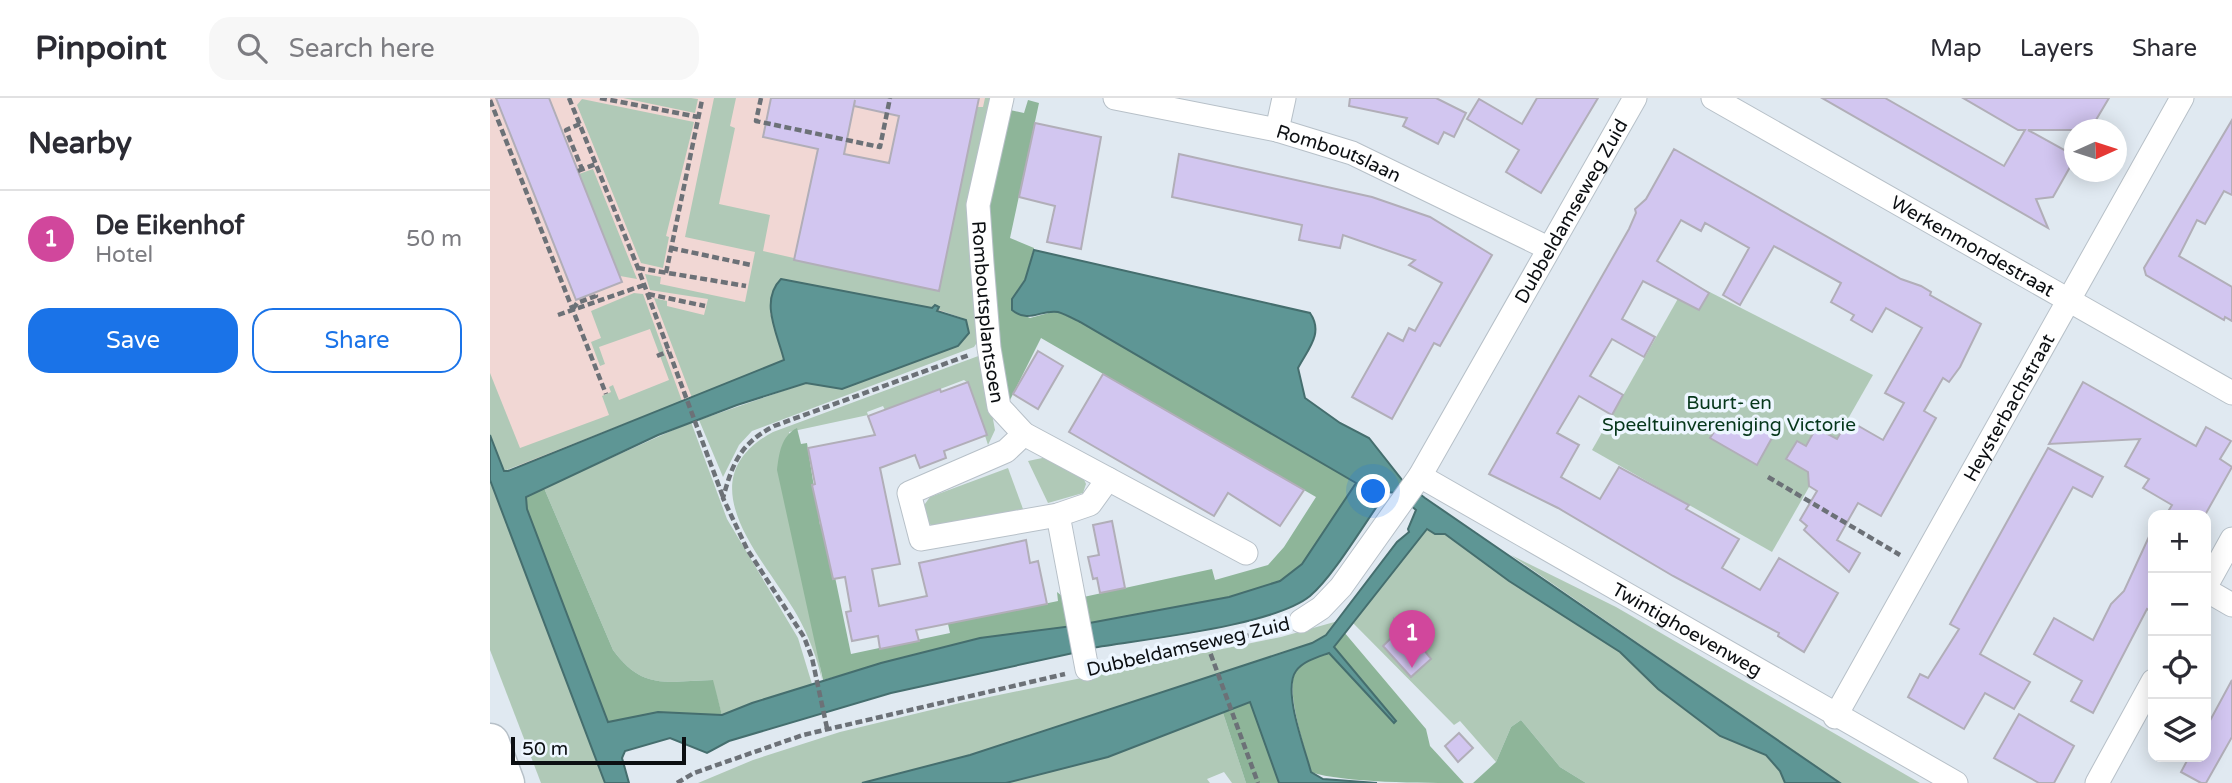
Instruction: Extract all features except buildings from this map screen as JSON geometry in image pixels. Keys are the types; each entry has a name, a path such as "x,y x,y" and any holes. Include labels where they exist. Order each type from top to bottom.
{"highway":[{"path":"490,743 505,783"}],"street":[{"name":"Romboutsplantsoen","path":"1002,98 978,205 989,348 999,407 1024,434 1246,553"},
{"name":"Romboutslaan","path":"1115,98 1277,130 1352,153 1548,248"},
{"path":"1277,130 1283,98"},
{"name":"Dubbeldamseweg Zuid","path":"1301,621 1336,593 1412,488 1635,98"},
{"name":"Werkenmondestraat","path":"1713,98 2232,393"},
{"name":"Heysterbachstraat","path":"1835,717 2182,98"},
{"path":"1024,434 1006,451 909,494 921,539 1058,515 1090,505 1108,479"},
{"name":"Twintighoevenweg","path":"1412,488 1956,783"},
{"path":"1058,515 1085,662"},
{"path":"2211,579 2232,539"},
{"path":"2211,591 2232,605"},
{"path":"2097,783 2148,690"}],"path":[{"path":"569,98 648,293 723,498 747,549 804,637 827,728"},
{"path":"600,98 698,117"},
{"path":"761,98 756,121 880,148 890,98"},
{"path":"490,100 606,394"},
{"path":"666,274 702,100"},
{"path":"580,124 566,130 580,170 596,164"},
{"path":"671,248 751,265"},
{"path":"638,268 746,286"},
{"path":"558,315 644,285"},
{"path":"573,309 577,303 596,296 594,293"},
{"path":"648,293 705,306"},
{"path":"723,498 738,458 748,442 759,434 989,348"},
{"path":"657,356 669,351"},
{"path":"1768,477 1919,566"},
{"name":"Dubbeldamseweg Zuid","path":"677,783 694,773 827,728 1085,662 1207,644 1279,630 1301,621"},
{"path":"1207,644 1258,783"},
{"path":"693,783 694,773"}],"shaded area":[{"path":"490,98 993,98 943,314 519,467 490,392"},
{"path":"1028,100 1039,103 1010,238 1034,248 1025,279 1012,299 1012,310 1030,318 1056,311 1080,322 1356,483 1302,564 1280,581 1229,597 1084,624 1079,598 1212,569 1215,580 1268,565 1284,547 1316,497 1041,338 1010,400 1006,397 986,222 1010,110 1024,113"},
{"path":"1034,250 1310,313 1314,320 1315,334 1298,368 1305,398 1340,423 1369,438 1403,481 1425,498 1840,783 1785,783 1780,771 1766,755 1720,736 1658,689 1620,652 1509,581 1445,534 1435,534 1427,529 1334,647 1396,721 1394,723 1329,653 1303,665 1292,680 1293,705 1311,772 1323,779 1377,783 1279,783 1250,702 1108,757 1006,783 862,783 970,755 1312,643 1326,635 1397,542 1409,532 1416,510 1396,493 1387,492 1319,587 1310,596 1292,606 1268,616 1207,630 1092,648 1084,624 1229,597 1280,581 1302,564 1356,483 1072,318 1058,312 1024,316 1012,310 1012,299 1025,280"},
{"path":"781,279 932,308 935,305 939,307 937,311 966,320 969,333 958,346 842,389 806,383 737,405 658,435 526,497 527,509 608,722 658,712 722,715 881,663 980,638 1072,626 1078,652 891,693 729,741 707,753 670,738 625,751 622,758 629,783 605,783 490,480 490,435 504,471 508,471 784,360 771,308 771,297"},
{"path":"797,428 801,444 807,443 820,525 824,524 851,654 950,633 948,624 1058,601 1057,592 1067,600 1072,626 980,638 823,680 777,470 784,441"},
{"path":"544,488 613,650 624,663 646,678 669,682 713,680 722,715 658,712 608,723 527,509 526,497"},
{"path":"1344,632 1426,729 1430,746 1464,783 1363,780 1311,772 1297,720 1293,691 1296,671 1307,662 1329,653 1334,656 1396,722 1334,647"},
{"path":"1250,702 1279,783 1246,783 1223,713"},
{"path":"1521,720 1560,767 1586,783 1473,783 1496,762 1511,727"}],"green space":[{"path":"623,98 691,98 698,99 695,113"},
{"path":"714,98 736,98 730,126 735,128 719,204 770,215 763,251 939,291 977,107 983,107 985,98 992,98 980,338 974,347 752,431 739,445 723,477 699,420 806,383 842,389 958,346 969,333 962,318 933,308 770,313 784,360 692,398 654,298 667,301 667,306 704,315 708,299 650,290 645,274 661,277 660,284 745,302 755,252 685,237"},
{"path":"582,99 694,122 666,236 669,237 663,268 641,263 577,105"},
{"path":"593,169 637,279 620,276 579,174"},
{"name":"Buurt- en Speeltuinvereniging Victorie","path":"1688,281 1873,375 1772,552 1592,450"},
{"path":"634,293 643,294 682,401 504,471 490,435 490,373 520,448 609,415 602,396 611,392 609,387 613,385 619,400 669,380 650,329 599,347 605,364 600,366 591,342 601,338 591,311"},
{"path":"981,355 995,430 988,445 968,383 964,380 885,410 883,406 867,412 868,415 789,432 822,680 801,623 739,521 733,497 734,473 747,452 773,432"},
{"path":"691,422 727,519 798,638 812,684 722,715 712,680 669,682 646,678 624,663 613,650 544,488"},
{"path":"1047,457 1083,477 1086,484 1083,493 1048,503 1028,461"},
{"path":"1008,468 1023,509 934,526 926,523 922,508 930,497"},
{"path":"490,480 605,783 541,783 490,650"},
{"path":"1427,528 1435,534 1445,534 1509,581 1620,652 1658,689 1720,736 1766,755 1780,771 1785,783 1586,783 1560,767 1521,720 1511,727 1496,762 1460,721 1454,725 1352,622"},
{"path":"1511,555 1616,607 1920,783 1840,783"},
{"path":"1338,621 1326,635 1312,643 1231,671 970,755 862,783 698,783 753,760 840,732 960,703 1281,637"},
{"path":"1223,713 1246,783 1232,783 1224,772 1207,779 1210,783 1006,783 1108,757"}],"place":[{"name":"De Eikenhof","path":"1412,668"}]}
